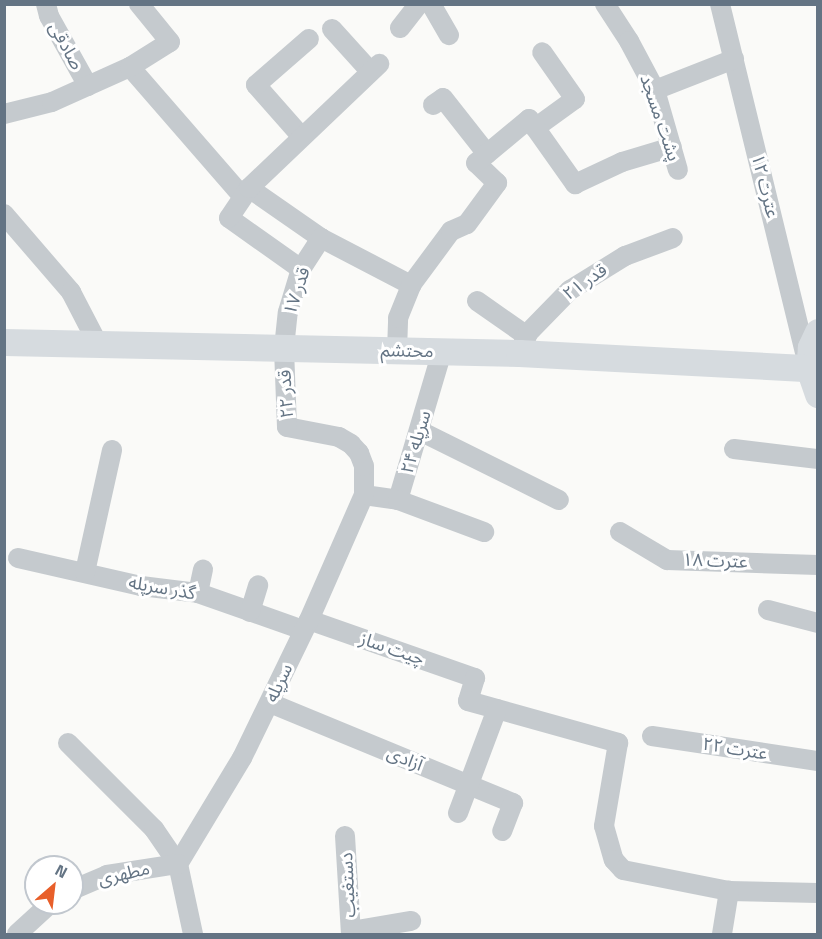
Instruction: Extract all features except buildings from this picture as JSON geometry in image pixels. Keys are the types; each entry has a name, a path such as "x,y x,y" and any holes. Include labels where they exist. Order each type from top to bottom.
{"main road":[{"path":"818,332 811,347 809,368 818,394"},
{"name":"محتشم","path":"4,342 397,351 442,351 523,345 809,368"}],"street":[{"name":"صادقی","path":"46,4 49,16 88,86"},
{"path":"4,114 52,102 130,67 170,42 139,4"},
{"path":"400,28 419,4"},
{"path":"431,4 449,35"},
{"name":"پشت مسجد","path":"605,4 629,41 655,90 678,170"},
{"name":"عترت ۱۲","path":"720,4 809,368"},
{"path":"301,269 229,218 246,192 300,136 375,68 332,29"},
{"path":"300,136 256,85 309,39"},
{"path":"536,128 575,99 542,52"},
{"path":"655,90 734,59"},
{"path":"130,67 246,192 321,238 411,285"},
{"path":"433,105 443,98 487,154"},
{"path":"397,351 398,318 411,285 451,231 467,224 497,183 476,163 529,119 575,184 622,162 672,147"},
{"path":"4,214 72,292 98,344"},
{"name":"قدر ۱۷","path":"284,348 288,312 301,269 321,238"},
{"name":"قدر ۲۱","path":"523,345 551,306 592,274 625,256 673,238"},
{"path":"477,301 523,345"},
{"name":"قدر ۲۲","path":"284,348 287,427 339,437 351,444 359,453 364,466 364,495"},
{"name":"سرپله ۲۴","path":"398,500 442,351"},
{"path":"420,430 559,500"},
{"path":"734,449 818,459"},
{"path":"86,572 112,450"},
{"path":"364,495 398,500 484,532"},
{"name":"سرپله","path":"178,864 242,758 270,703 364,495"},
{"name":"عترت ۱۸","path":"620,532 668,560 818,565"},
{"name":"گذر سرپله","path":"18,558 141,586 198,593 250,612 306,625"},
{"path":"198,593 203,570"},
{"path":"250,612 258,585"},
{"path":"768,610 818,623"},
{"name":"چیت ساز","path":"306,625 475,678 468,701 497,709"},
{"name":"آزادی","path":"270,703 513,803 502,831"},
{"path":"459,813 497,709 618,743 604,826 614,860 623,870 729,891 818,893"},
{"name":"عترت ۲۲","path":"652,736 818,761"},
{"path":"68,743 111,783 154,829 178,864 193,934"},
{"name":"دستغیب","path":"345,836 351,933"},
{"name":"مطهری","path":"84,885 107,874 178,864"},
{"path":"722,934 729,891"},
{"path":"17,934 38,915"},
{"path":"351,933 411,921"}]}
